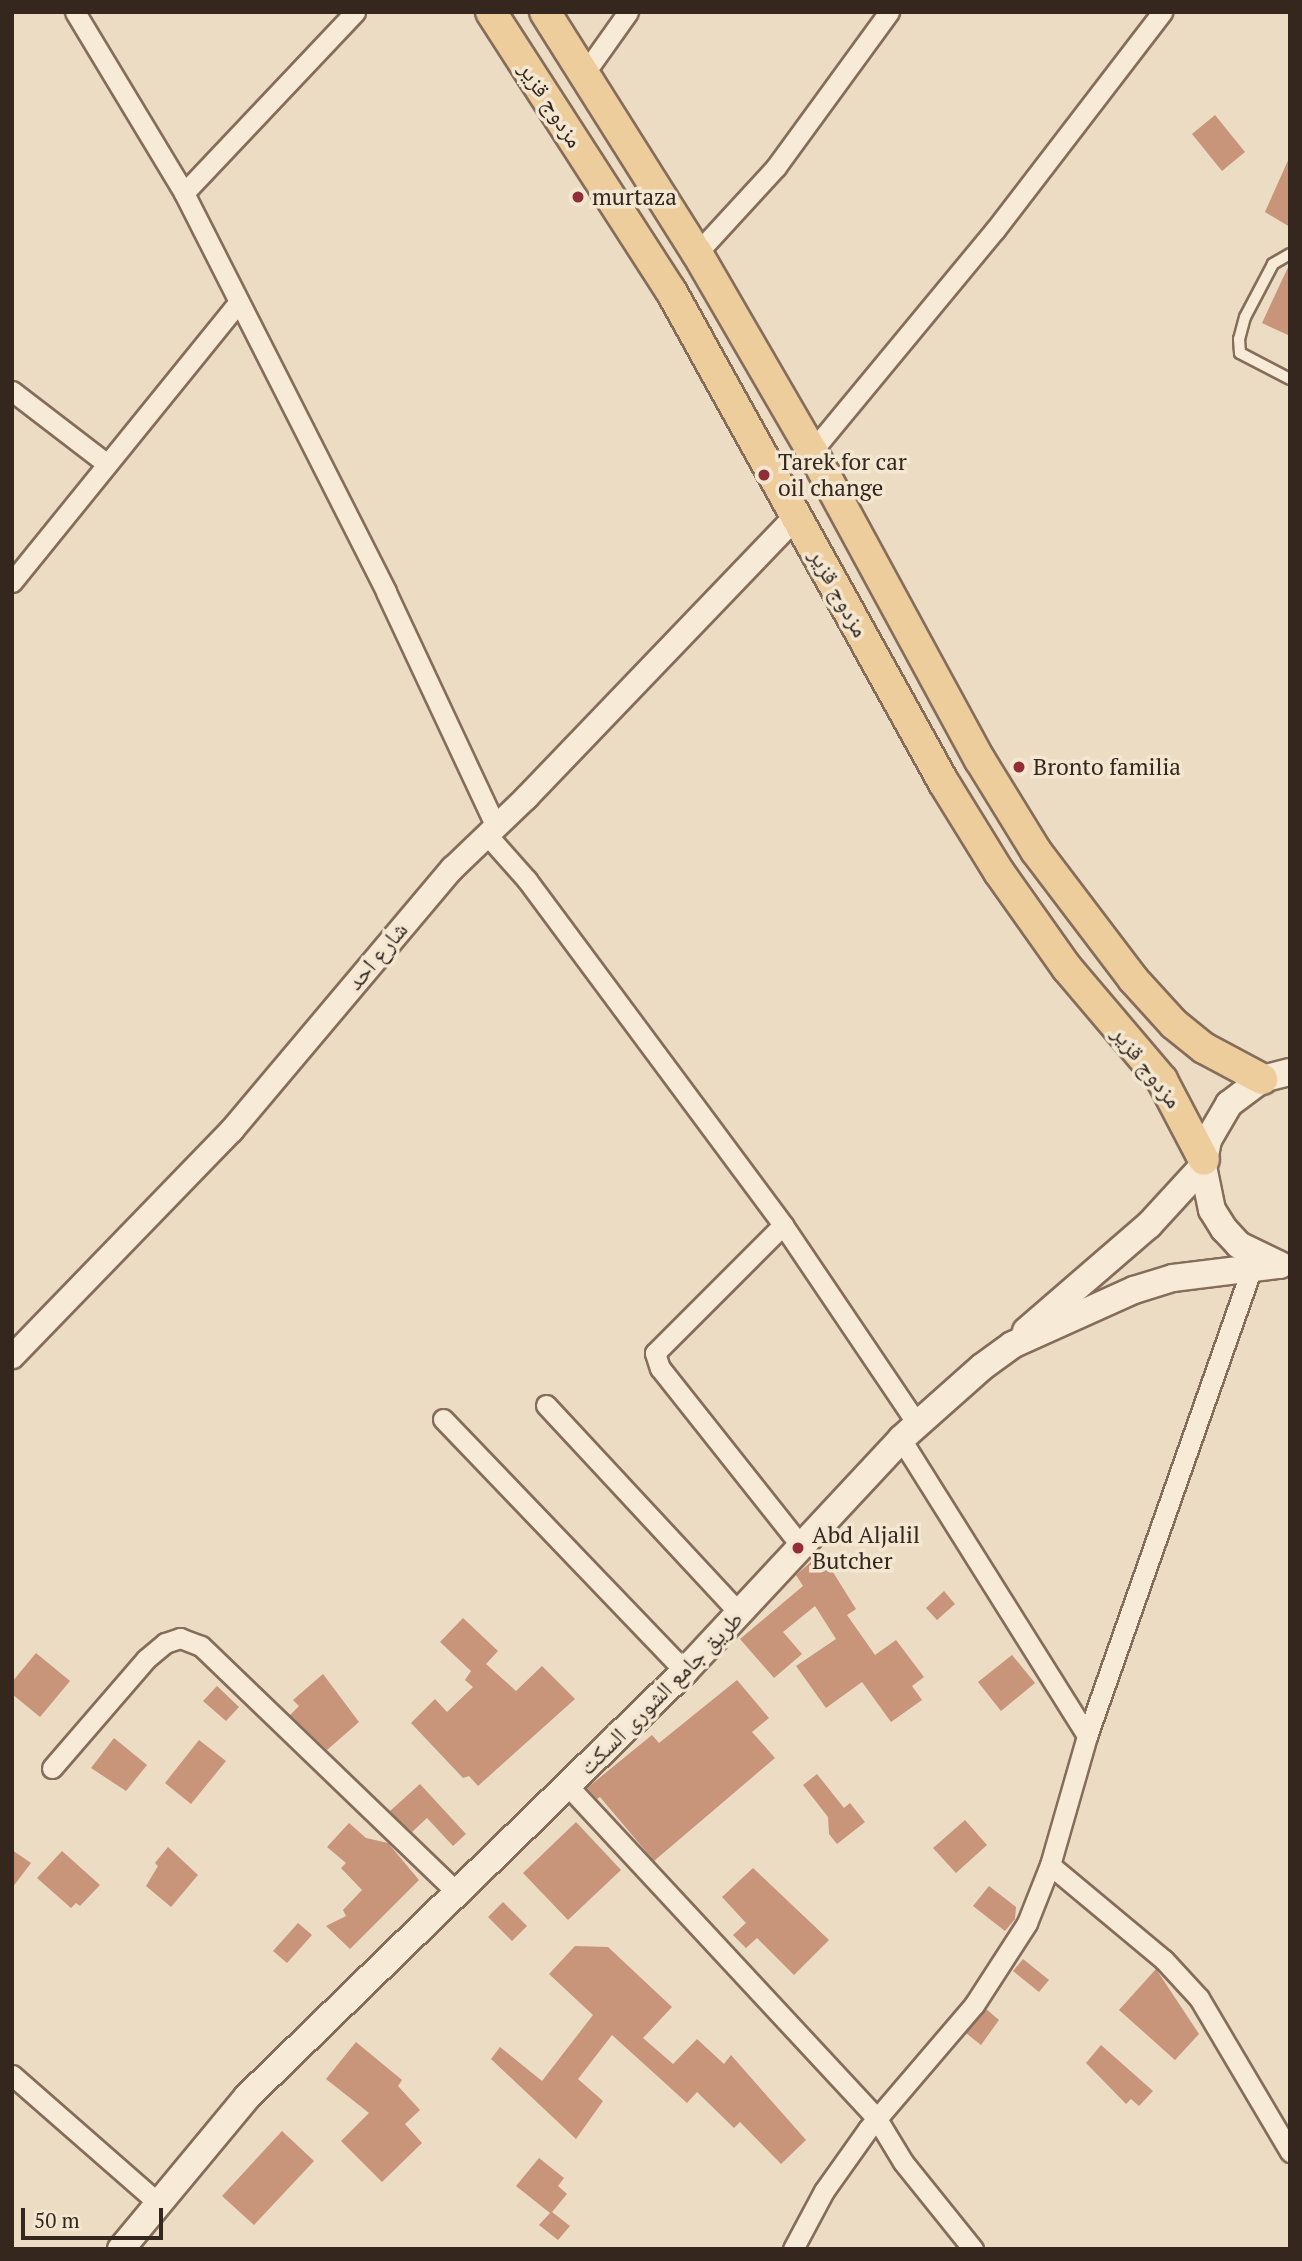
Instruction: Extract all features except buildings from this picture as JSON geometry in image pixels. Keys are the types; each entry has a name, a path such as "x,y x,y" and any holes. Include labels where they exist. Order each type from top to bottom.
{"main road":[{"name":"مزدوج قزير","path":"491,12 671,291 745,419 944,783 999,872 1067,968 1163,1080 1203,1163"},
{"name":"مزدوج قزير","path":"545,12 698,253 812,452 980,760 1036,851 1132,979 1174,1024 1204,1048 1279,1070"},
{"path":"745,419 781,397"},
{"path":"1012,1345 1044,1311 1149,1225 1203,1163 1216,1120 1244,1089 1279,1070"},
{"path":"1203,1163 1212,1210 1224,1229 1239,1245 1284,1265"},
{"name":"طريق جامع الشورى السكت","path":"121,2249 157,2202 247,2097 459,1894 685,1671 909,1432 1012,1345 1134,1290 1173,1278 1284,1265"}],"street":[{"path":"75,12 184,193 386,592 492,832 783,1225 909,1432 1087,1736"},
{"path":"184,193 355,12"},
{"path":"584,74 628,12"},
{"path":"698,253 776,167 889,12"},
{"path":"812,452 995,230 1162,12"},
{"path":"12,582 238,303"},
{"path":"12,391 107,464"},
{"name":"شارع احد","path":"12,1356 231,1130 412,914 796,515"},
{"path":"783,1225 655,1353 660,1368 802,1547"},
{"path":"793,2249 824,2191 877,2119 974,2005 1027,1923 1050,1865 1087,1736 1251,1270"},
{"path":"546,1405 740,1614"},
{"path":"443,1419 685,1671"},
{"path":"52,1768 146,1659 164,1643 180,1638 201,1646 459,1894"},
{"path":"568,1786 877,2119 903,2162 973,2249"},
{"path":"1050,1865 1164,1960 1199,1998 1290,2152"},
{"path":"12,2076 157,2202"}],"lane":[{"path":"1290,254 1273,264 1245,317 1239,339 1240,353 1290,379"}],"place":[{"name":"murtaza","path":"578,197"},
{"name":"Tarek for car oil change","path":"764,475"},
{"name":"Bronto familia","path":"1019,767"},
{"name":"Abd Aljalil Butcher","path":"798,1548"}]}
